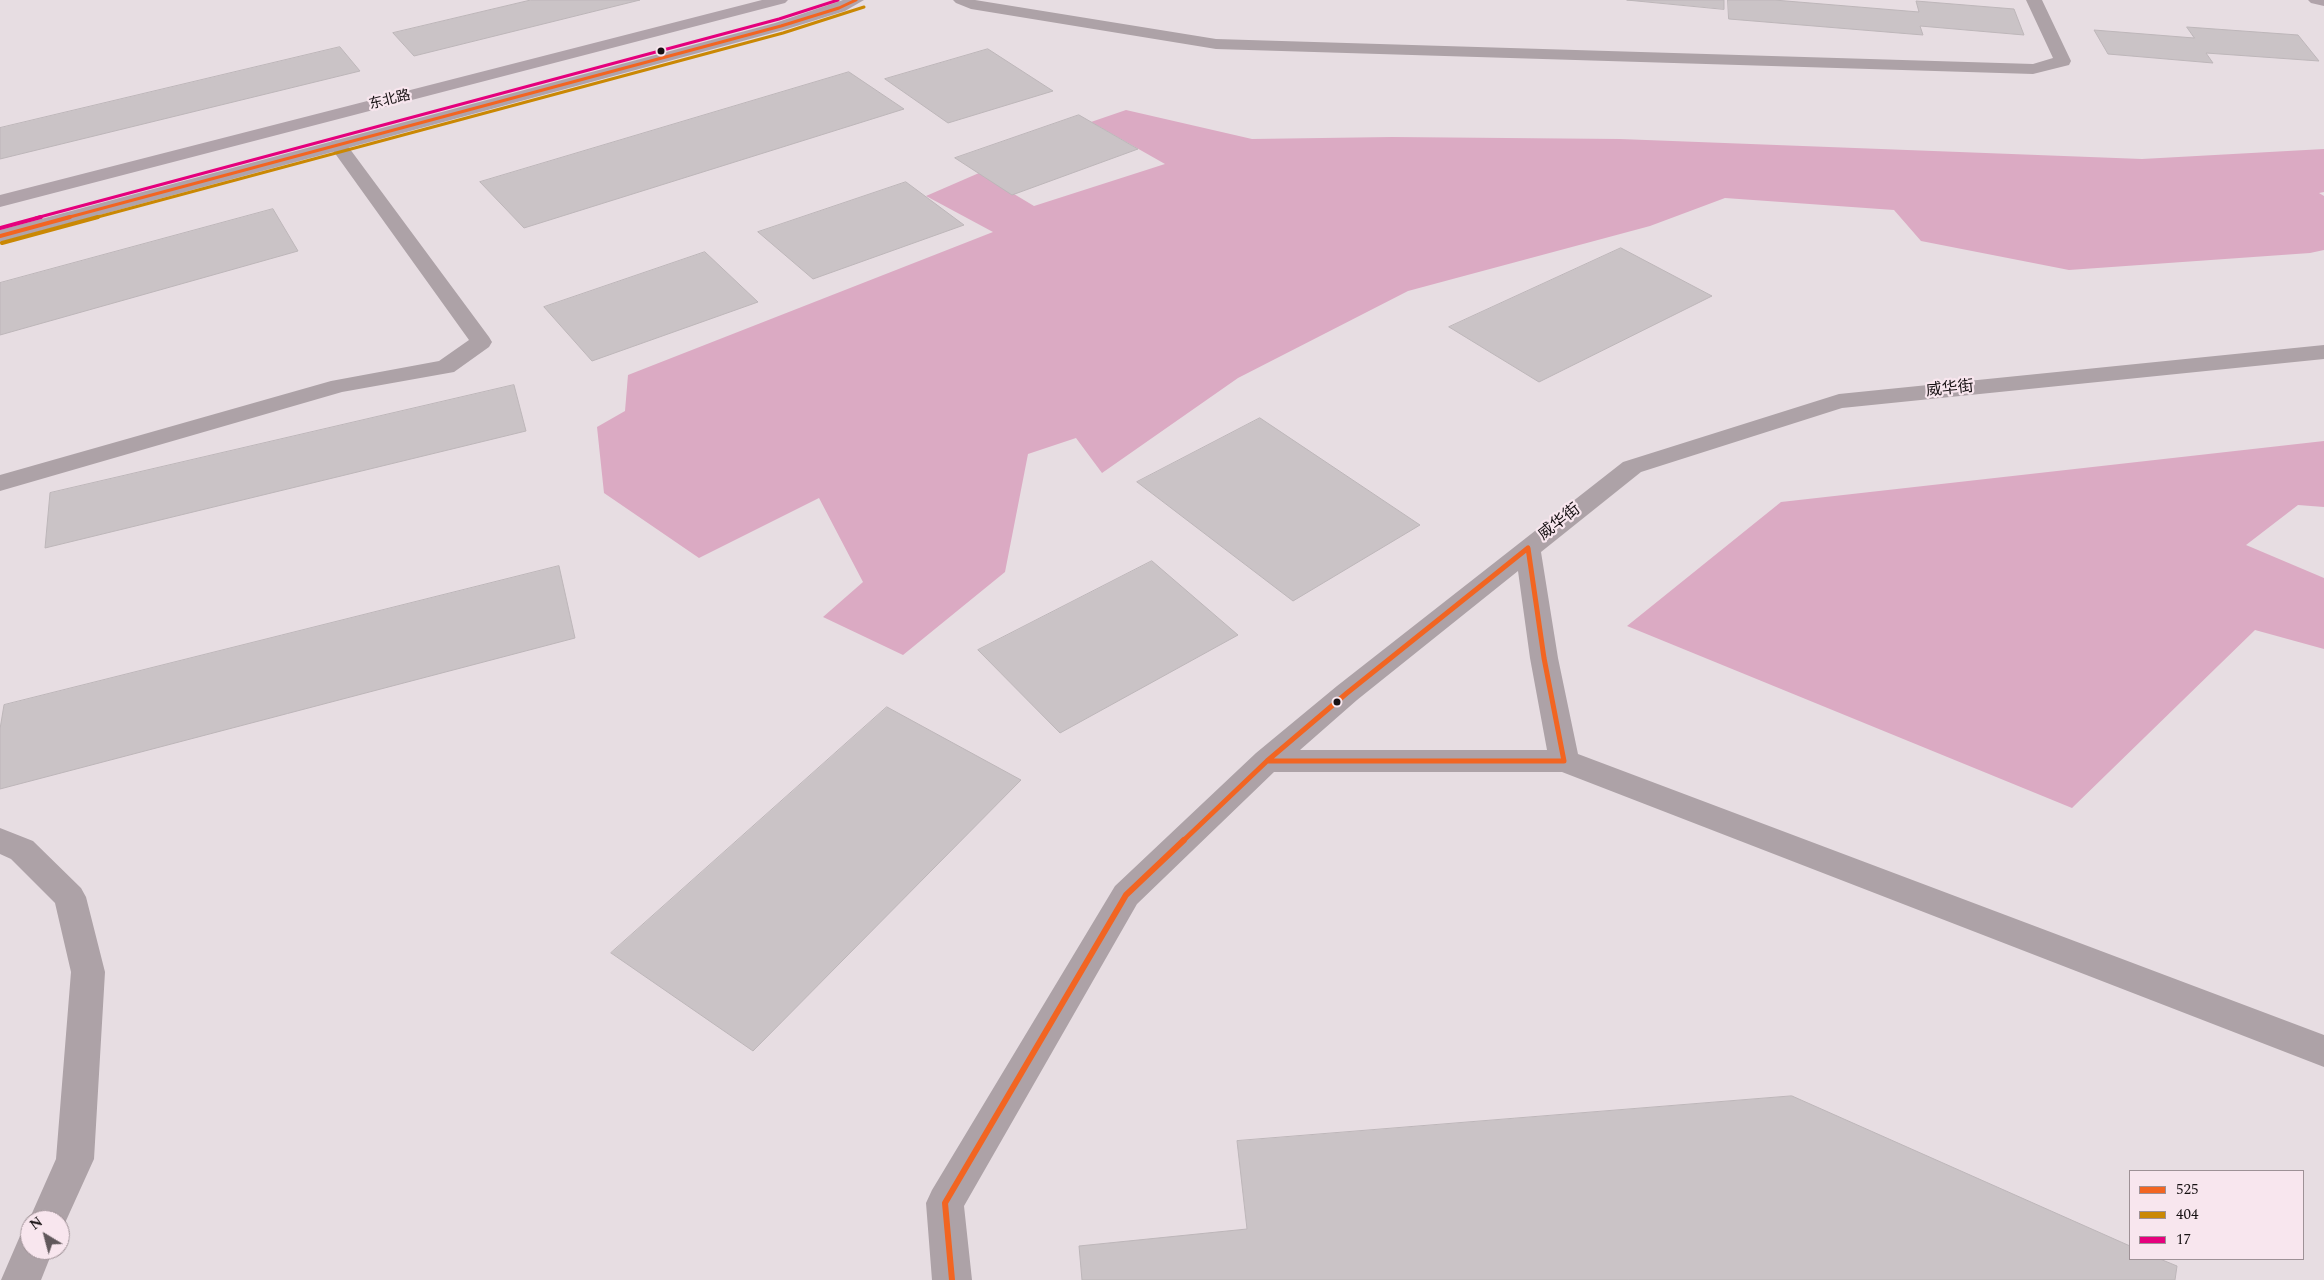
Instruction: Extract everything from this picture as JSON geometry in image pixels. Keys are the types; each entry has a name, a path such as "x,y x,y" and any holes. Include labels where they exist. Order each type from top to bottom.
{"main road":[{"name":"东北路","path":"0,201 780,0"},
{"name":"东北路","path":"0,236 781,26 839,8 856,0"},
{"path":"2316,0 2324,1"}],"street":[{"path":"961,0 971,4 1216,44 2034,69 2063,61 2034,0"},
{"path":"0,483 339,386 446,367 481,342 338,145"},
{"name":"威华街","path":"952,1280 945,1203 1126,895 1267,761 1347,693 1632,467 1839,401 2324,352"},
{"path":"1528,548 1544,658 1564,761"},
{"path":"1267,761 1564,761 2324,1051"},
{"path":"0,840 22,850 70,897 88,972 76,1158 53,1210"},
{"path":"21,1280 30,1260"}],"shaded area":[{"path":"1126,110 1252,139 1392,137 1620,139 2142,159 2324,149 2324,192 2319,193 2324,196 2324,250 2310,253 2069,270 1921,241 1894,210 1725,198 1650,226 1408,291 1238,378 1102,473 1076,438 1028,454 1005,572 903,655 823,617 863,582 819,498 699,558 604,493 597,427 625,411 628,375 993,232 926,196 979,173 1034,206 1165,164 1091,122"},
{"path":"2324,441 2324,507 2298,505 2246,545 2324,578 2324,649 2255,630 2072,808 1627,626 1781,502"}],"building":[{"path":"531,0 640,0 414,56 393,33"},
{"path":"1627,0 1724,0 1724,9"},
{"path":"1728,0 1774,0 1919,12 1916,1 2014,9 2024,35 1920,26 1923,35 1729,19"},
{"path":"2187,27 2298,35 2319,61 2206,53 2213,63 2108,54 2094,30 2194,38"},
{"path":"340,47 360,71 0,159 0,128"},
{"path":"988,49 1053,91 948,123 885,79"},
{"path":"849,72 904,109 524,228 480,182"},
{"path":"1079,115 1138,149 1012,195 955,158"},
{"path":"906,182 964,225 813,279 758,232"},
{"path":"273,209 298,251 0,335 0,283"},
{"path":"1621,248 1712,296 1539,382 1449,327"},
{"path":"705,252 758,302 592,361 544,307"},
{"path":"514,385 526,431 45,548 50,493"},
{"path":"1260,418 1420,525 1293,601 1137,482"},
{"path":"1152,561 1238,635 1060,733 978,650"},
{"path":"559,566 575,638 0,789 0,729 4,705"},
{"path":"887,707 1021,780 753,1051 611,953"},
{"path":"1792,1096 2129,1246 2129,1260 2162,1260 2177,1266 2175,1280 1082,1280 1079,1246 1247,1229 1237,1141"}],"transit line":[{"name":"17","path":"0,228 779,19 838,0"},
{"name":"525","path":"0,236 781,26 839,8 856,0"},
{"name":"404","path":"2,243 783,33 864,7"},
{"name":"525","path":"1267,761 1564,761 1544,658 1528,548"},
{"name":"525","path":"952,1280 945,1203 1126,895 1267,761 1347,693 1528,548"}]}
